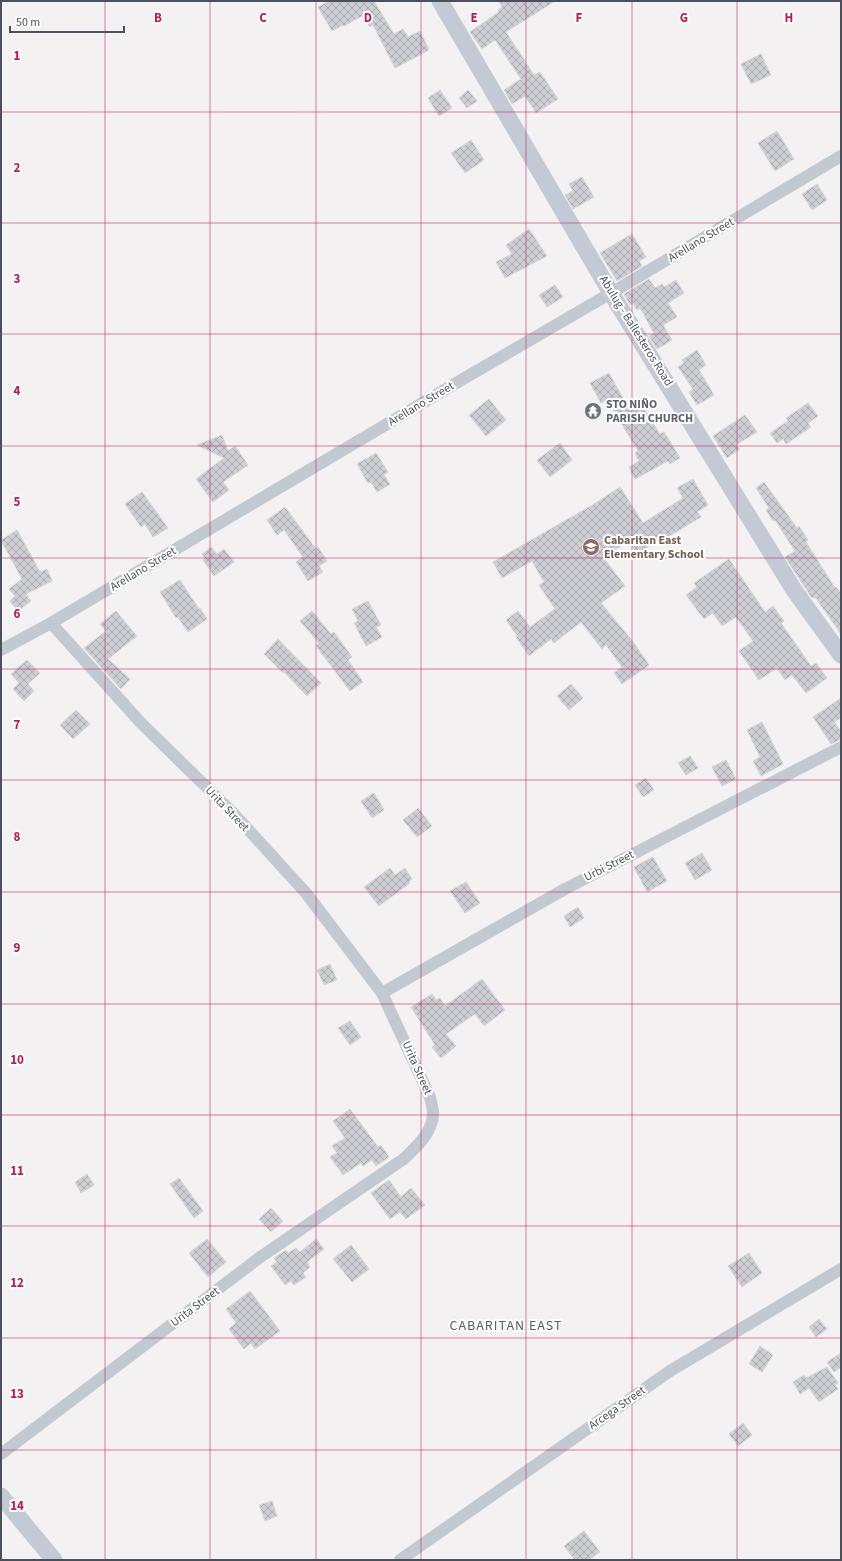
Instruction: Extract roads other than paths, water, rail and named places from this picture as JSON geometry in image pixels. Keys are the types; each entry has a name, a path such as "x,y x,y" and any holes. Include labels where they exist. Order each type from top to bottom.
{"main road":[{"name":"Abulug - Ballesteros Road","path":"440,1 611,293 794,590 841,655"},
{"path":"1,1496 54,1560"}],"street":[{"name":"Arellano Street","path":"1,650 51,623 841,156"},
{"name":"Urita Street","path":"1,1454 259,1258 405,1158 418,1145 429,1130 433,1114 430,1097 382,993 306,893 234,814 141,723 51,623"},
{"name":"Urbi Street","path":"382,993 565,889 841,747"},
{"name":"Arcega Street","path":"400,1560 670,1371 841,1269"}],"place":[{"name":"STO NIÑO PARISH CHURCH","path":"593,411"},
{"name":"Cabaritan East Elementary School","path":"591,547"}],"district":[{"name":"CABARITAN EAST","path":"506,1326"}]}
